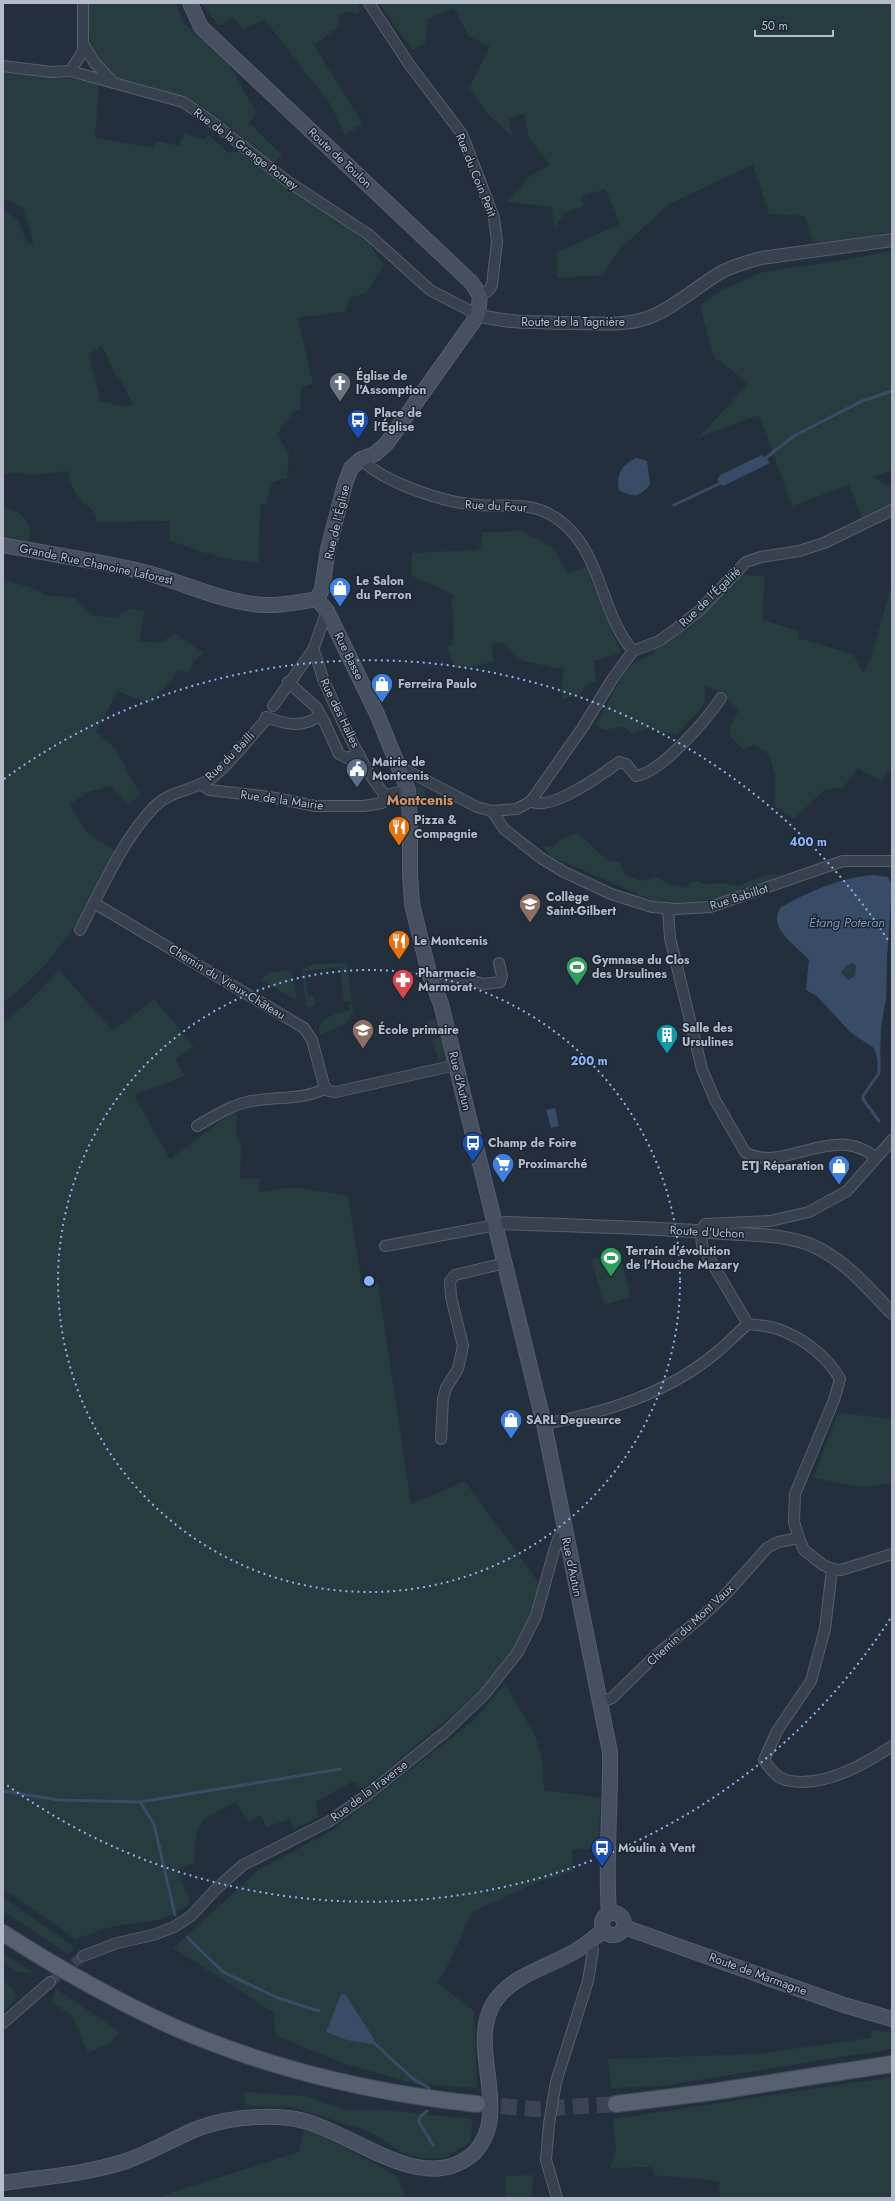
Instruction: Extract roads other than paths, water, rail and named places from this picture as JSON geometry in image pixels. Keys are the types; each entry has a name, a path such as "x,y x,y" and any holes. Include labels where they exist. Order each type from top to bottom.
{"main road":[{"name":"Route de Toulon","path":"190,3 201,27 472,283 480,296"},
{"path":"356,464 375,454 387,443 478,315 480,296"},
{"name":"Rue de l'Église","path":"317,599 326,576 328,550 345,484 356,464"},
{"name":"Grande Rue Chanoine Laforest","path":"3,545 139,571 182,582 209,594 261,605 281,605 317,599"},
{"name":"Rue Basse","path":"317,599 327,611 377,714 400,767 408,790"},
{"name":"Rue d'Autun","path":"408,790 412,899 429,972 435,985 456,1065 544,1424 610,1752 611,1798 607,1882 609,1913"},
{"path":"609,1913 616,1913 622,1917 624,1927 617,1934 609,1934 604,1930 602,1920 609,1913"},
{"name":"Route de Marmagne","path":"624,1927 844,2005 892,2018"},
{"path":"3,2183 77,2173 122,2162 152,2151 200,2128 232,2120 264,2116 295,2119 329,2130 385,2160 412,2170 441,2172 463,2163 475,2152 486,2135 490,2117 486,2034 488,2018 496,2001 523,1977 570,1954 604,1930"},
{"path":"3,1934 101,1990 167,2024 222,2046 276,2064 336,2080 394,2093 477,2104"},
{"path":"616,2104 712,2092 892,2064"}],"street":[{"path":"70,71 82,54 83,3"},
{"name":"Rue du Coin Petit","path":"370,3 409,64 462,134 494,218 497,242 493,280 489,290 480,296"},
{"path":"83,43 94,62 114,82"},
{"name":"Rue de la Grange Pomey","path":"3,66 51,72 70,71 183,102 212,121 287,181 368,234 430,290 478,315"},
{"name":"Route de la Tagnière","path":"478,315 499,321 531,323 614,324 632,322 655,315 682,300 719,273 741,264 761,258 892,240"},
{"name":"Rue du Four","path":"356,464 436,498 458,504 524,505 552,515 575,535 585,549 620,633 633,651"},
{"name":"Rue de l'Égalité","path":"633,651 659,641 677,628 698,611 746,562 761,557 799,551 824,543 892,510"},
{"path":"273,706 288,682 313,650 327,611"},
{"name":"Rue des Halles","path":"313,650 324,682 372,781 385,795"},
{"path":"400,767 477,807 492,811 517,809 531,801 583,727 613,678 633,651"},
{"path":"288,682 316,707 339,754 347,758 360,754"},
{"path":"531,801 538,804 566,795 600,777 619,762 626,764 636,776 652,771 707,717 721,698"},
{"name":"Rue du Bailli","path":"80,930 116,862 154,806 171,794 201,784 223,767 265,721 266,717 284,724 295,724 316,718 320,715"},
{"name":"Rue de la Mairie","path":"201,784 210,790 270,797 316,806 364,806 382,803 385,795"},
{"path":"385,795 408,790"},
{"name":"Rue Babillot","path":"492,811 504,829 541,858 564,872 632,903 668,909 704,908 725,904 843,861 892,861"},
{"name":"Chemin du Vieux Château","path":"94,903 304,1028 312,1040 326,1088"},
{"path":"668,909 670,938 702,1068 715,1100 745,1152 753,1157 775,1158 824,1145 866,1149 876,1158"},
{"path":"435,985 464,979 484,984 500,982 502,976 498,963"},
{"path":"197,1126 235,1105 255,1100 306,1096 316,1094 326,1088 336,1092 456,1065"},
{"path":"748,1324 702,1246 700,1231 705,1224 770,1221 809,1212 847,1191 892,1140"},
{"name":"Route d'Uchon","path":"496,1225 505,1223 771,1235 811,1245 839,1262 857,1277 892,1313"},
{"path":"385,1246 496,1225"},
{"path":"441,1439 442,1399 446,1388 458,1369 463,1346 451,1297 450,1281 455,1275 505,1263"},
{"path":"544,1424 622,1406 653,1393 691,1371 716,1353 748,1324"},
{"path":"748,1324 778,1329 811,1346 833,1367 840,1379 834,1400 795,1494 794,1522 804,1550 823,1565 832,1569 841,1570 892,1554"},
{"name":"Rue de la Traverse","path":"83,1956 117,1943 153,1935 174,1927 191,1916 216,1889 243,1865 328,1822 366,1795 445,1732 484,1696 518,1652 536,1616 559,1537 565,1534"},
{"name":"Chemin du Mont Vaux","path":"601,1702 612,1698 656,1655 704,1615 726,1594 767,1548 778,1542 799,1538"},
{"path":"832,1569 825,1629 811,1681 777,1731 764,1760 771,1769 786,1780 810,1781 830,1777 855,1767 892,1746"},
{"path":"556,2198 546,2160 549,2124 556,2082 588,1981 593,1950 589,1942"},
{"path":"3,2023 50,1982"}],"water":[{"path":"762,455 770,463 723,486 717,480 720,475"},
{"path":"636,458 647,461 650,484 640,494 633,495 619,490 618,480 621,471 627,463"},
{"name":"Étang Poteran","path":"873,875 888,877 892,886 886,998 881,1027 880,1060 878,1061 874,1048 850,1032 817,996 806,990 809,960 785,936 777,922 777,915 781,907 825,886","holes":["852,963 856,966 855,976 848,980 841,973 845,967"]},
{"path":"555,1108 559,1126 551,1128 546,1110"},
{"path":"345,1994 374,2039 371,2044 347,2040 326,2032 341,1995"}],"waterway":[{"path":"763,460 794,436 862,401 892,391"},
{"path":"674,505 723,482"},
{"path":"879,1056 879,1073 863,1096 863,1099 879,1121"},
{"path":"3,1791 59,1800 140,1802 340,1769"},
{"path":"140,1802 154,1824 175,1915"},
{"path":"187,1937 223,1972 278,1998 319,2011"},
{"path":"371,2040 412,2078 429,2088"},
{"path":"427,2111 420,2117 419,2122 433,2145"}],"tunnel":[{"path":"50,1982 83,1956"},
{"path":"477,2104 535,2109 616,2104"}],"place":[{"name":"Église de l'Assomption","path":"340,402"},
{"name":"Place de l'Église","path":"358,440"},
{"name":"Le Salon du Perron","path":"340,608"},
{"name":"Ferreira Paulo","path":"382,704"},
{"name":"Mairie de Montcenis","path":"357,788"},
{"name":"Pizza & Compagnie","path":"399,846"},
{"name":"Collège Saint-Gilbert","path":"530,924"},
{"name":"Le Montcenis","path":"399,960"},
{"name":"Gymnase du Clos des Ursulines","path":"577,986"},
{"name":"Pharmacie Marmorat","path":"403,1000"},
{"name":"École primaire","path":"363,1050"},
{"name":"Salle des Ursulines","path":"667,1054"},
{"name":"Champ de Foire","path":"473,1162"},
{"name":"Proximarché","path":"503,1184"},
{"name":"ETJ Réparation","path":"839,1186"},
{"name":"Terrain d'évolution de l'Houche Mazary","path":"611,1278"},
{"name":"SARL Degueurce","path":"511,1440"},
{"name":"Moulin à Vent","path":"602,1868"}],"district":[{"name":"Montcenis","path":"420,800"}]}
